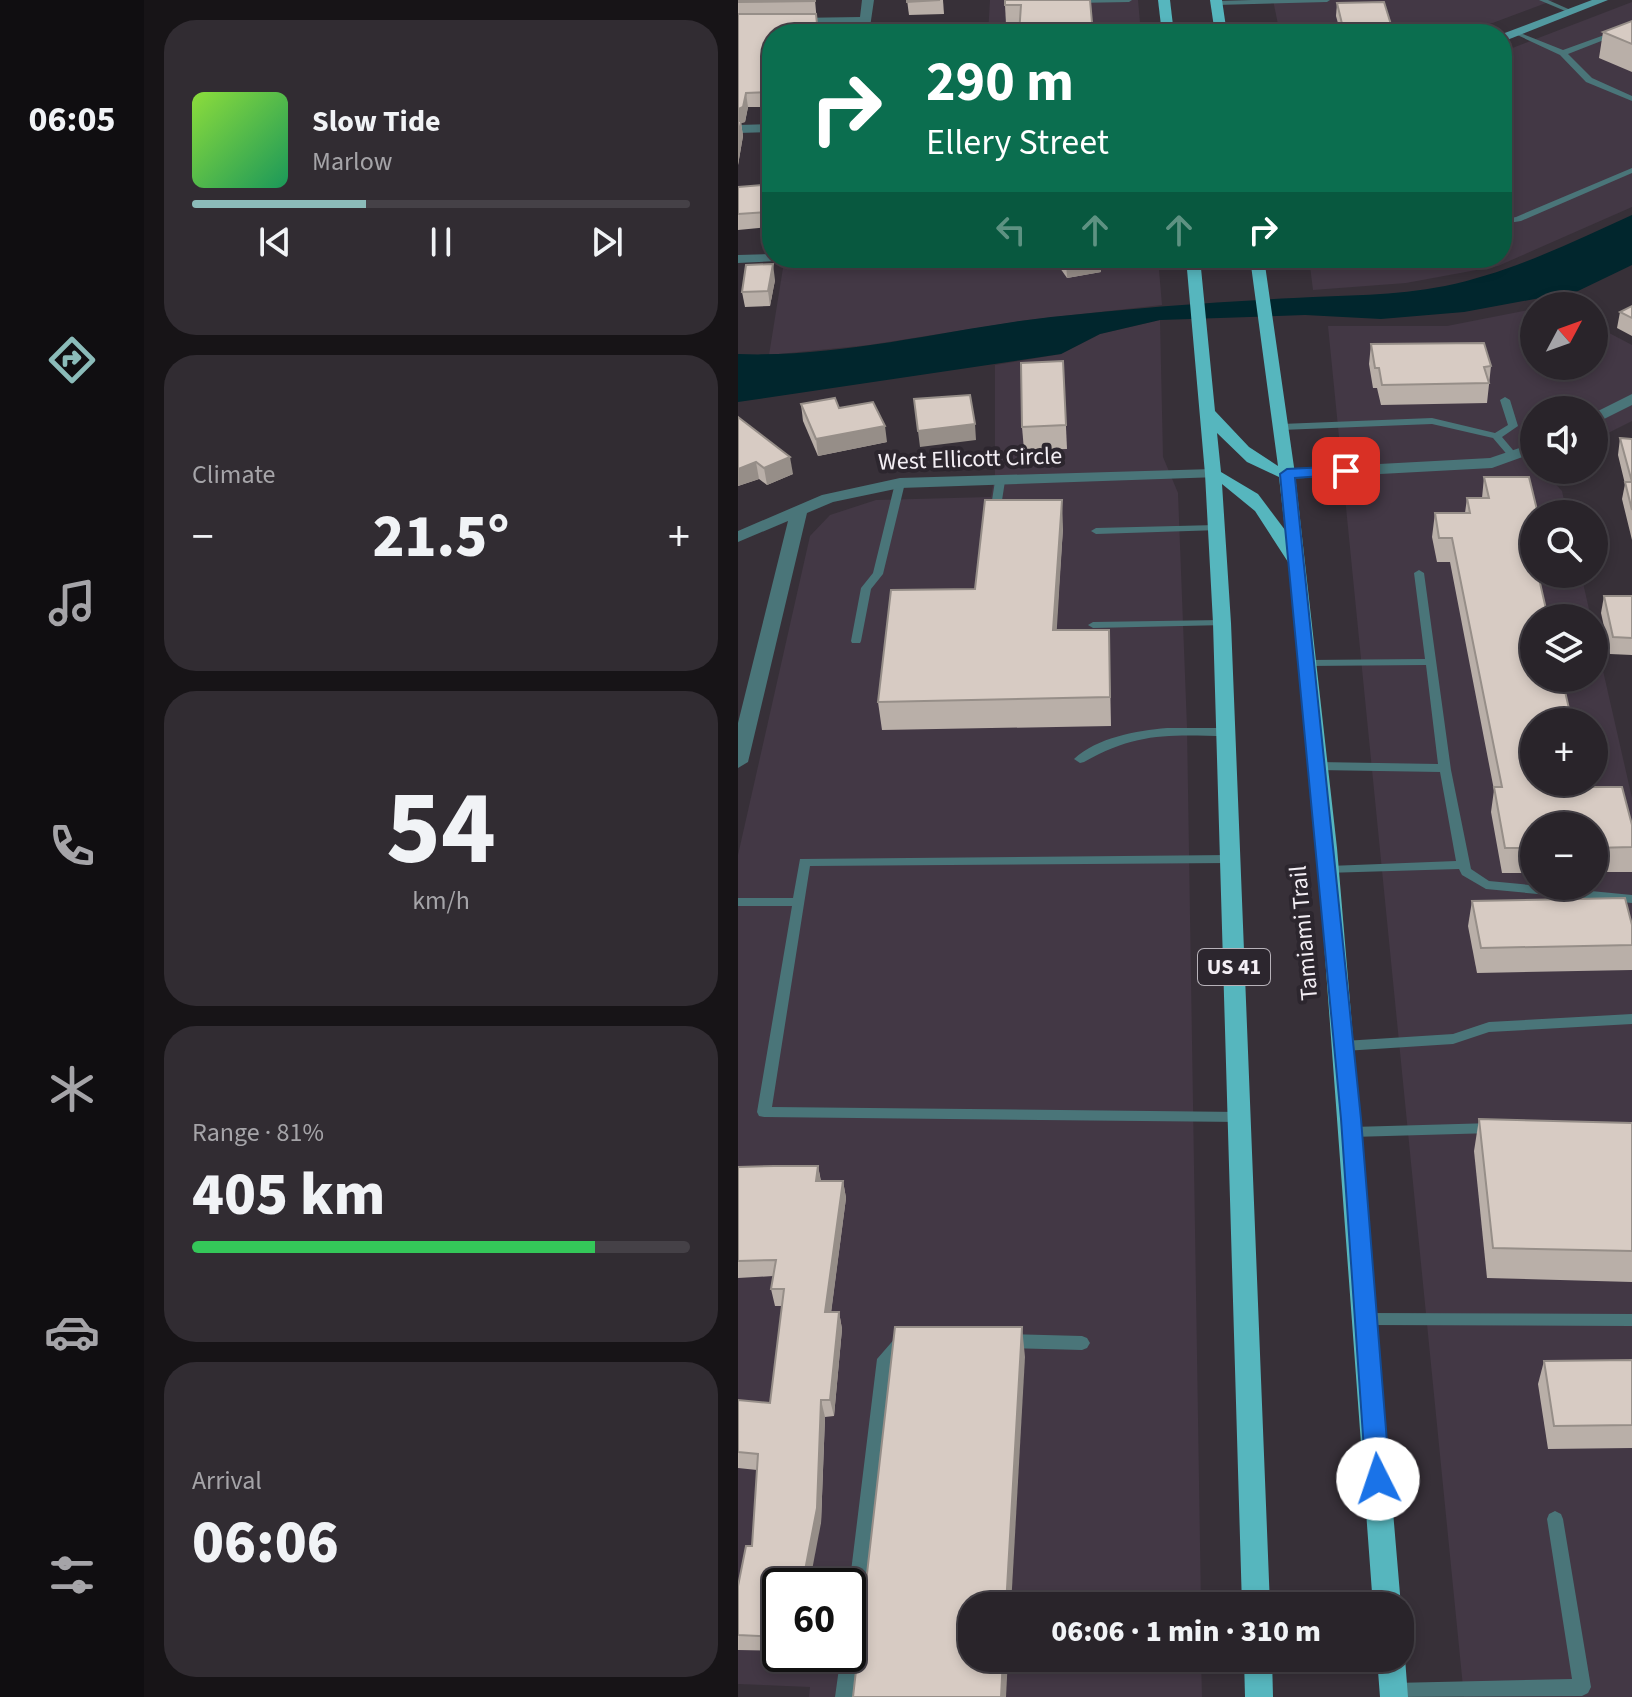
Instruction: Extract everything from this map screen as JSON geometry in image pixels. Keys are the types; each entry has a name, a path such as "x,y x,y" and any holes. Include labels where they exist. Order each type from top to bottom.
{"main road":[{"path":"1164,0 1167,24"},
{"path":"1216,2 1219,24"},
{"name":"US 41","path":"1194,268 1213,474 1222,623 1256,1592"},
{"name":"Tamiami Trail","path":"1259,268 1287,474 1329,870 1386,1592"},
{"path":"1208,413 1245,455 1266,468 1287,474"},
{"path":"1213,474 1232,482 1255,499 1297,564"},
{"path":"1258,1672 1259,1697"},
{"path":"1392,1672 1394,1694"}],"street":[{"path":"864,24 868,0"},
{"path":"1512,34 1602,0"},
{"path":"738,22 865,20"},
{"path":"738,129 762,128"},
{"path":"738,259 762,258"},
{"path":"1608,412 1632,399"},
{"path":"1287,474 1492,463 1520,453"},
{"name":"West Ellicott Circle","path":"738,537 864,488 900,483 1213,474"},
{"path":"738,762 799,511"}],"lane":[{"path":"1066,1 1129,0"},
{"path":"1216,2 1327,0"},
{"path":"1542,0 1572,12"},
{"path":"1563,53 1632,27"},
{"path":"1516,33 1563,53 1589,80 1632,99"},
{"path":"1512,220 1632,170"},
{"path":"1496,436 1513,426 1505,400"},
{"path":"1281,427 1432,421 1496,436 1513,456"},
{"path":"1000,481 995,515 1005,515"},
{"path":"856,641 866,588 878,574 900,483"},
{"path":"1096,531 1216,528"},
{"path":"1419,573 1445,768 1466,872 1486,885 1632,899"},
{"path":"1093,625 1222,623"},
{"path":"1307,663 1430,662"},
{"path":"1080,759 1110,741 1140,732 1226,732"},
{"path":"1318,766 1445,768"},
{"path":"1230,859 804,862 764,1112 1241,1117"},
{"path":"1329,870 1463,865"},
{"path":"738,902 799,902"},
{"path":"1344,1046 1453,1039 1489,1027 1632,1019"},
{"path":"1352,1132 1506,1128"},
{"path":"1366,1319 1632,1320"},
{"path":"844,1697 885,1359 905,1338 919,1339"},
{"path":"993,1341 1082,1343"},
{"path":"1394,1694 1582,1687 1555,1519"}],"shaded area":[{"path":"990,0 1138,0 1140,24 989,24"},
{"path":"1273,0 1554,0 1490,24 1278,24"},
{"path":"1632,2 1632,207 1512,260 1512,48"},
{"path":"783,268 1159,268 1162,305 1027,320 869,345 769,355"},
{"path":"1310,268 1487,268 1406,283 1313,290"},
{"path":"1520,312 1520,380 1608,380 1608,332 1632,345 1632,421 1608,433 1608,396 1520,396 1520,484 1555,484 1562,491 1564,500 1520,500 1520,588 1584,588 1588,604 1520,604 1520,692 1608,692 1632,798 1632,1697 1464,1697 1328,326 1447,326"},
{"path":"1160,320 1163,457 1178,493 1187,727 1201,1592 958,1592 958,1672 1201,1672 1202,1697 809,1697 810,1687 738,1684 738,855 810,536 830,515 876,500 991,497 995,474 995,365 1061,354 1100,334"}],"water":[{"path":"1632,215 1632,265 1578,291 1520,292 1520,302 1464,312 1381,319 1305,315 1160,320 1100,334 1061,354 738,402 738,354 817,352 1012,322 1112,311 1426,289 1517,265"}],"building":[{"path":"815,0 815,1 738,2"},
{"path":"1005,0 1090,0 1092,24 1020,24 1021,5 1005,5"},
{"path":"1384,2 1391,24 1342,24 1337,3"},
{"path":"738,14 816,14 817,24 762,24 762,92 746,93 743,107 738,109"},
{"path":"1632,21 1632,44 1603,32"},
{"path":"762,185 762,212 738,214 738,187"},
{"path":"762,264 762,268 772,268 768,291 742,292 746,265"},
{"path":"1632,306 1632,318 1620,312"},
{"path":"1484,343 1491,366 1484,367 1489,383 1382,385 1371,344"},
{"path":"1063,361 1066,425 1022,427 1021,363"},
{"path":"970,395 975,424 918,431 914,399"},
{"path":"835,398 839,408 873,402 885,426 816,439 801,404"},
{"path":"738,417 790,457 764,468 756,462 738,469"},
{"path":"1620,438 1632,439 1632,482"},
{"path":"1484,477 1520,477 1520,484 1531,484 1535,500 1520,500 1520,588 1541,588 1545,604 1520,604 1520,692 1565,692 1569,708 1520,708 1520,796 1608,796 1608,787 1622,787 1632,825 1632,847 1608,848 1608,812 1520,812 1520,848 1505,848 1494,787 1502,787 1452,538 1439,538 1435,513 1470,513 1467,498 1489,498"},
{"path":"1625,482 1632,482 1632,510"},
{"path":"985,500 1062,500 1053,630 1109,630 1110,697 878,702 891,590 975,589"},
{"path":"1604,596 1632,596 1632,638 1613,637"},
{"path":"1625,898 1632,925 1632,945 1481,948 1472,901"},
{"path":"1479,1119 1632,1123 1632,1251 1493,1248"},
{"path":"818,1166 816,1181 843,1181 825,1312 839,1312 830,1400 821,1400 817,1508 805,1568 762,1568 762,1636 738,1635 738,1586 746,1546 752,1546 758,1454 738,1452 738,1400 770,1403 784,1289 771,1289 776,1260 738,1261 738,1167"},
{"path":"895,1327 1022,1327 1007,1592 958,1592 958,1672 1002,1672 1001,1697 853,1697 856,1672 866,1672 866,1582"},
{"path":"1632,1360 1632,1425 1554,1426 1544,1361"}],"route":[{"path":"1346,471 1287,474 1327,848 1378,1479"}]}
